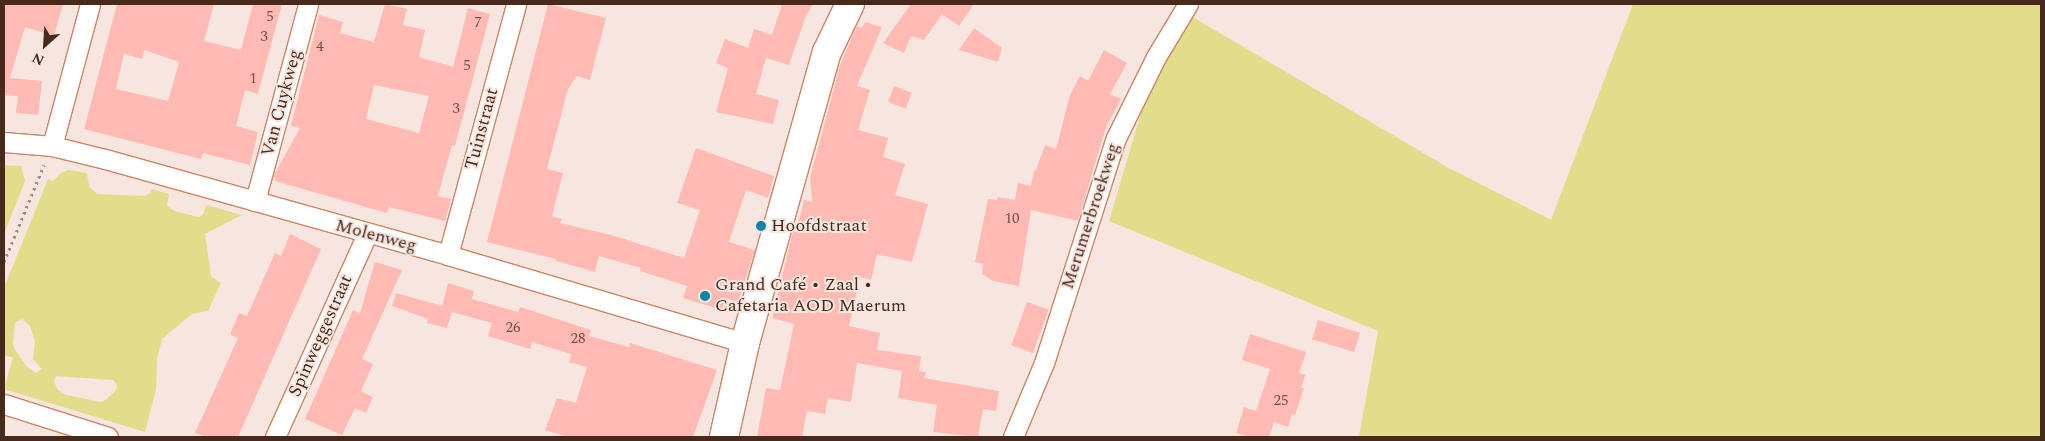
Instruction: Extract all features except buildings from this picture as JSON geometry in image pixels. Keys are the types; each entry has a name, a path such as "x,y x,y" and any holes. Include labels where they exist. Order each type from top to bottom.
{"street":[{"path":"52,146 90,4"},
{"name":"Van Cuykweg","path":"255,201 308,4"},
{"name":"Tuinstraat","path":"448,255 516,4"},
{"path":"724,437 745,343 828,52 850,4"},
{"name":"Merumerbroekweg","path":"1013,437 1044,363 1116,138 1156,57 1188,4"},
{"name":"Molenweg","path":"4,142 52,146 255,201 367,234 448,255 745,343"},
{"name":"Spinweggestraat","path":"275,437 367,234"},
{"path":"4,404 108,437"}],"path":[{"path":"4,262 52,146"}],"shaded area":[{"path":"1633,4 2041,4 2041,437 1359,437 1378,331 1109,221 1147,93 1191,16 1447,167 1551,220"},
{"path":"4,165 21,166 25,181 4,234"},
{"path":"68,170 87,173 89,186 97,194 145,196 152,189 169,194 167,206 175,211 198,217 203,215 206,205 242,215 205,234 211,276 221,283 208,311 192,314 162,339 157,358 156,390 145,432 4,389 13,358 4,355 4,288 48,179 53,181 61,173","holes":["22,319 30,326 35,341 33,359 42,369 36,373 27,367 15,350 13,343 15,323","56,376 113,380 117,385 116,390 106,400 101,402 66,395 58,390 54,382"]}],"place":[{"name":"Hoofdstraat","path":"761,226"},
{"name":"Grand Café • Zaal • Cafetaria AOD Maerum","path":"705,296"}]}
